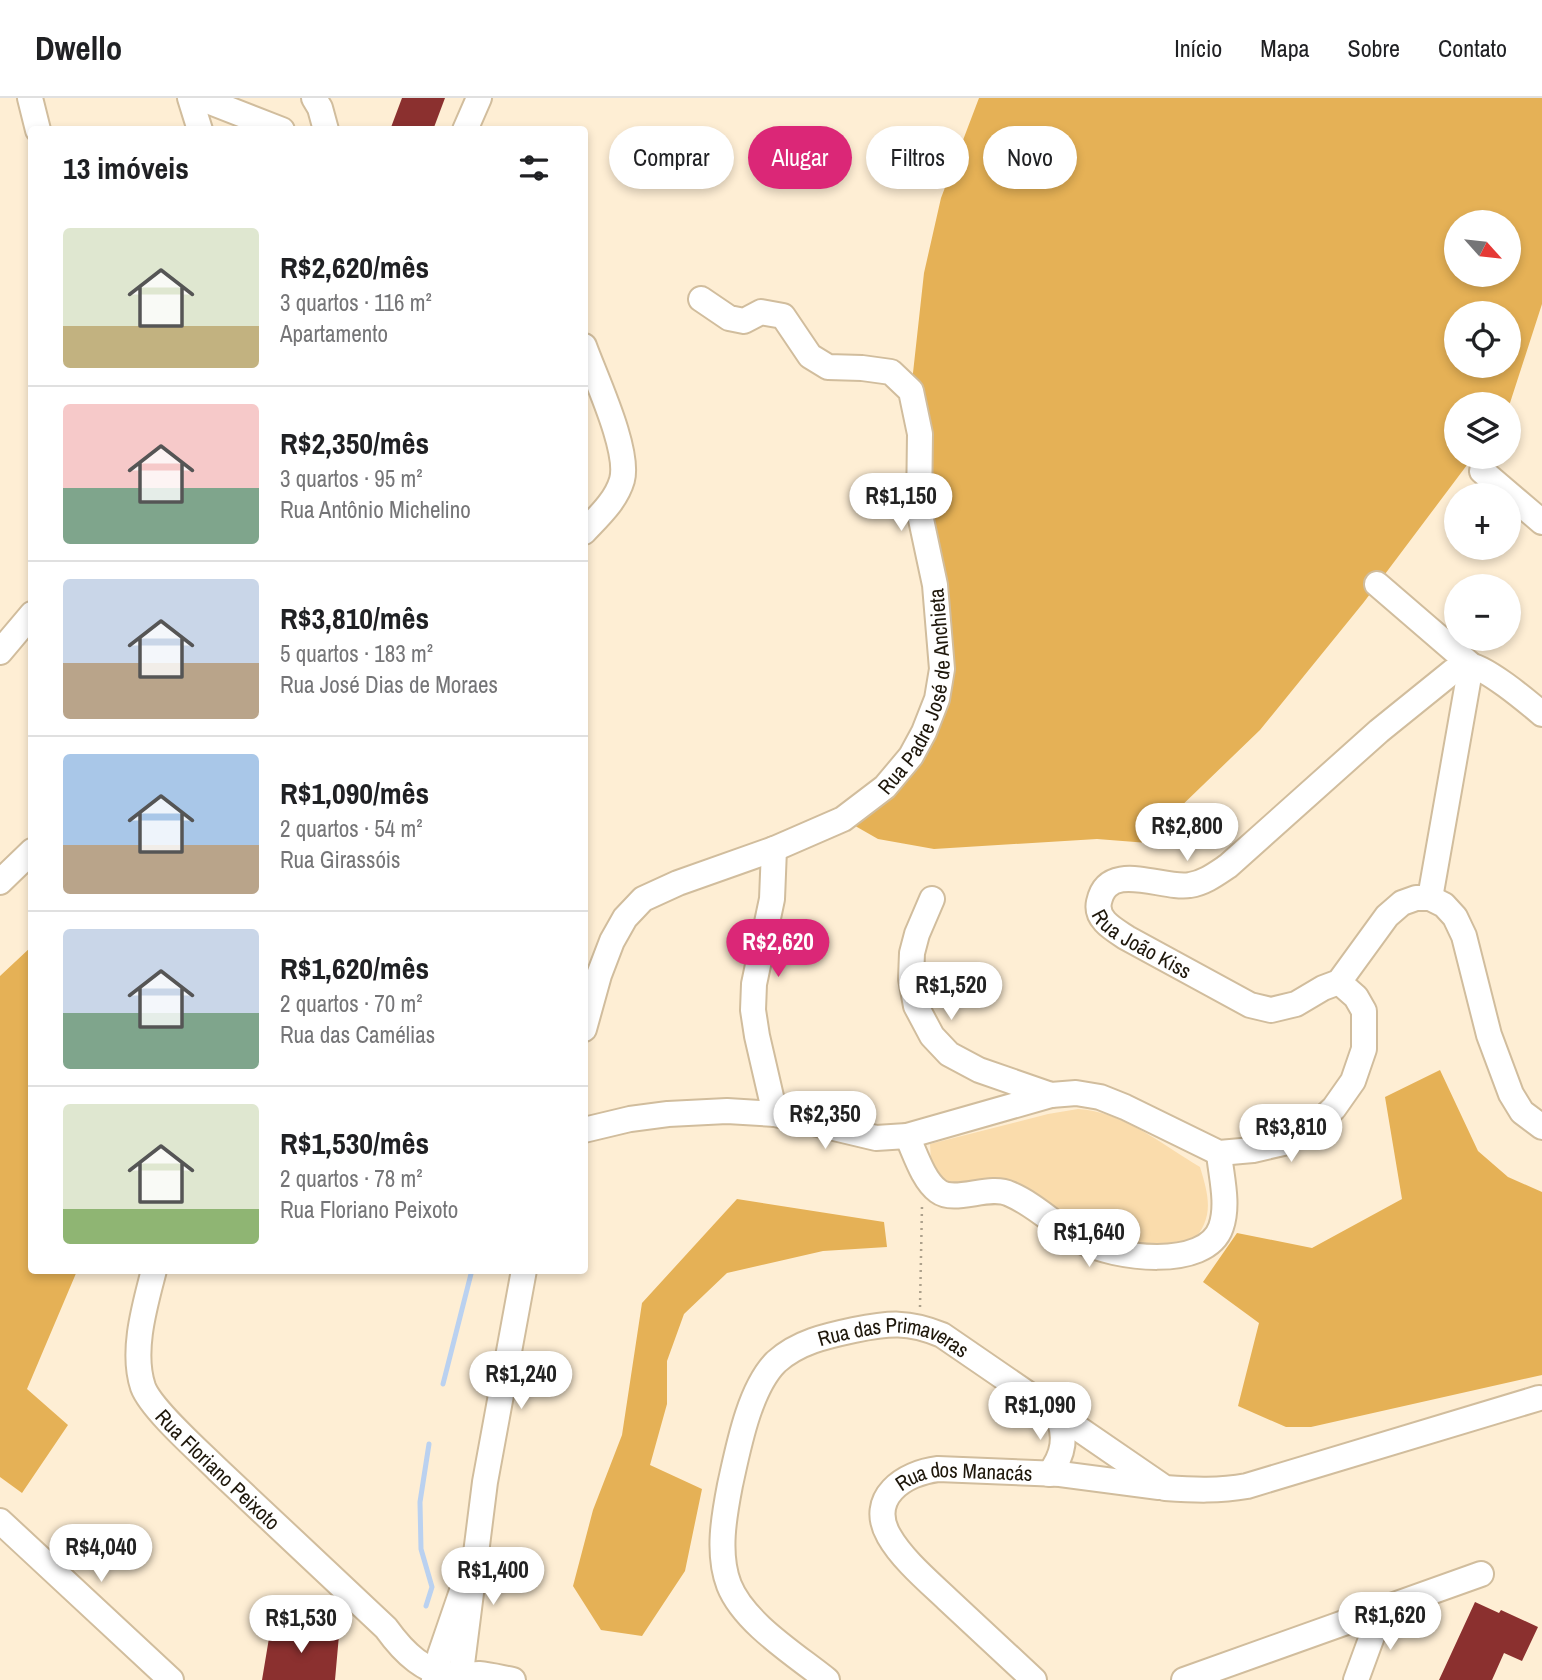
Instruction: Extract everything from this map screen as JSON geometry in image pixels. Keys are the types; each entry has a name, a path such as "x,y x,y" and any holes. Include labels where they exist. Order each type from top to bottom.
{"street":[{"path":"30,98 37,126"},
{"path":"190,98 199,126"},
{"path":"200,98 272,126"},
{"path":"314,98 325,126"},
{"path":"467,126 479,98"},
{"name":"Rua Padre José de Anchieta","path":"588,1015 611,941 625,918 643,899 678,883 774,849 843,819 885,787 911,756 924,732 937,699 942,669 935,585 919,510 920,430 911,391 891,372 828,367 810,356 783,316 761,312 744,321 729,318 701,299"},
{"path":"588,358 624,462 622,480 611,502 588,528"},
{"path":"1482,471 1541,515"},
{"path":"1377,584 1471,665 1484,671 1542,714"},
{"path":"0,652 28,619"},
{"path":"1471,665 1430,898 1444,905 1455,917 1464,936 1489,1035 1511,1094 1522,1112 1542,1127"},
{"name":"Rua João Kiss","path":"1430,898 1416,898 1402,903 1387,916 1339,982 1322,988 1296,1004 1271,1010 1250,1005 1127,938 1100,916 1099,903 1105,889 1118,879 1130,878 1175,887 1192,885 1218,873 1379,731 1452,672 1471,665"},
{"path":"774,849 772,899 754,984 753,1010 775,1114"},
{"path":"0,882 28,855"},
{"path":"932,899 912,953 911,979 916,1006 932,1036 949,1054 979,1070 1051,1095"},
{"path":"588,1129 630,1119 668,1114 727,1111 775,1114 876,1138 907,1136 1051,1095 1076,1093 1100,1097 1125,1107 1219,1153 1253,1150 1283,1143 1314,1127 1334,1108 1353,1081 1364,1049 1364,1011 1356,998 1339,982"},
{"path":"907,1136 930,1183 942,1194 954,1196 1003,1190 1083,1241 1107,1252 1133,1257 1177,1255 1201,1249 1215,1240 1225,1211 1219,1153"},
{"name":"Rua Floriano Peixoto","path":"153,1274 140,1340 140,1365 144,1387 152,1401 184,1437 386,1628 437,1669 513,1680"},
{"path":"465,1674 477,1544 523,1274"},
{"name":"Rua das Primaveras","path":"827,1680 758,1624 742,1607 729,1584 723,1556 724,1523 734,1465 748,1414 763,1381 775,1363 793,1350 821,1337 869,1327 900,1324 919,1326 964,1348 1165,1488"},
{"path":"1165,1488 1217,1491 1247,1486 1539,1398"},
{"path":"1049,1474 1058,1462 1062,1449 1063,1435 1057,1414"},
{"name":"Rua dos Manacás","path":"1034,1680 921,1575 889,1536 883,1516 884,1504 893,1488 922,1471 938,1469 1049,1474 1165,1488"},
{"path":"0,1521 171,1680"},
{"path":"437,1669 477,1544"},
{"path":"1184,1680 1481,1574"},
{"path":"1356,1680 1382,1609"}],"path":[{"path":"919,1326 922,1205 930,1183"}],"shaded area":[{"path":"979,98 1542,98 1542,304 1521,369 1521,301 1444,301 1444,378 1518,378 1514,392 1444,392 1444,469 1464,469 1453,483 1444,483 1444,496 1364,602 1260,730 1174,813 1148,843 1097,839 934,849 878,839 843,819 885,787 937,699 911,391 924,273 944,189 969,189 968,126"},
{"path":"28,950 28,1274 76,1274 27,1389 68,1425 22,1493 0,1477 0,976"},
{"path":"1440,1070 1478,1151 1508,1177 1542,1192 1542,1375 1311,1427 1286,1427 1238,1406 1259,1323 1203,1282 1237,1233 1312,1248 1402,1199 1385,1097"},
{"path":"1078,1109 1094,1111 1126,1122 1200,1167 1206,1188 1207,1216 1199,1234 1191,1243 1138,1248 959,1190 932,1178 930,1144"},
{"path":"737,1199 884,1222 887,1247 823,1251 727,1273 684,1314 667,1361 667,1404 650,1465 702,1489 685,1571 642,1636 601,1630 573,1586 593,1510 622,1435 642,1303"}],"building":[{"path":"402,98 445,98 434,126 392,126"},
{"path":"1475,1602 1499,1613 1501,1610 1538,1627 1522,1661 1504,1653 1492,1680 1439,1680"},
{"path":"271,1626 339,1635 335,1680 262,1680"}],"waterway":[{"path":"443,1384 471,1274"},
{"path":"426,1606 432,1587 421,1549 420,1502 429,1444"}]}
